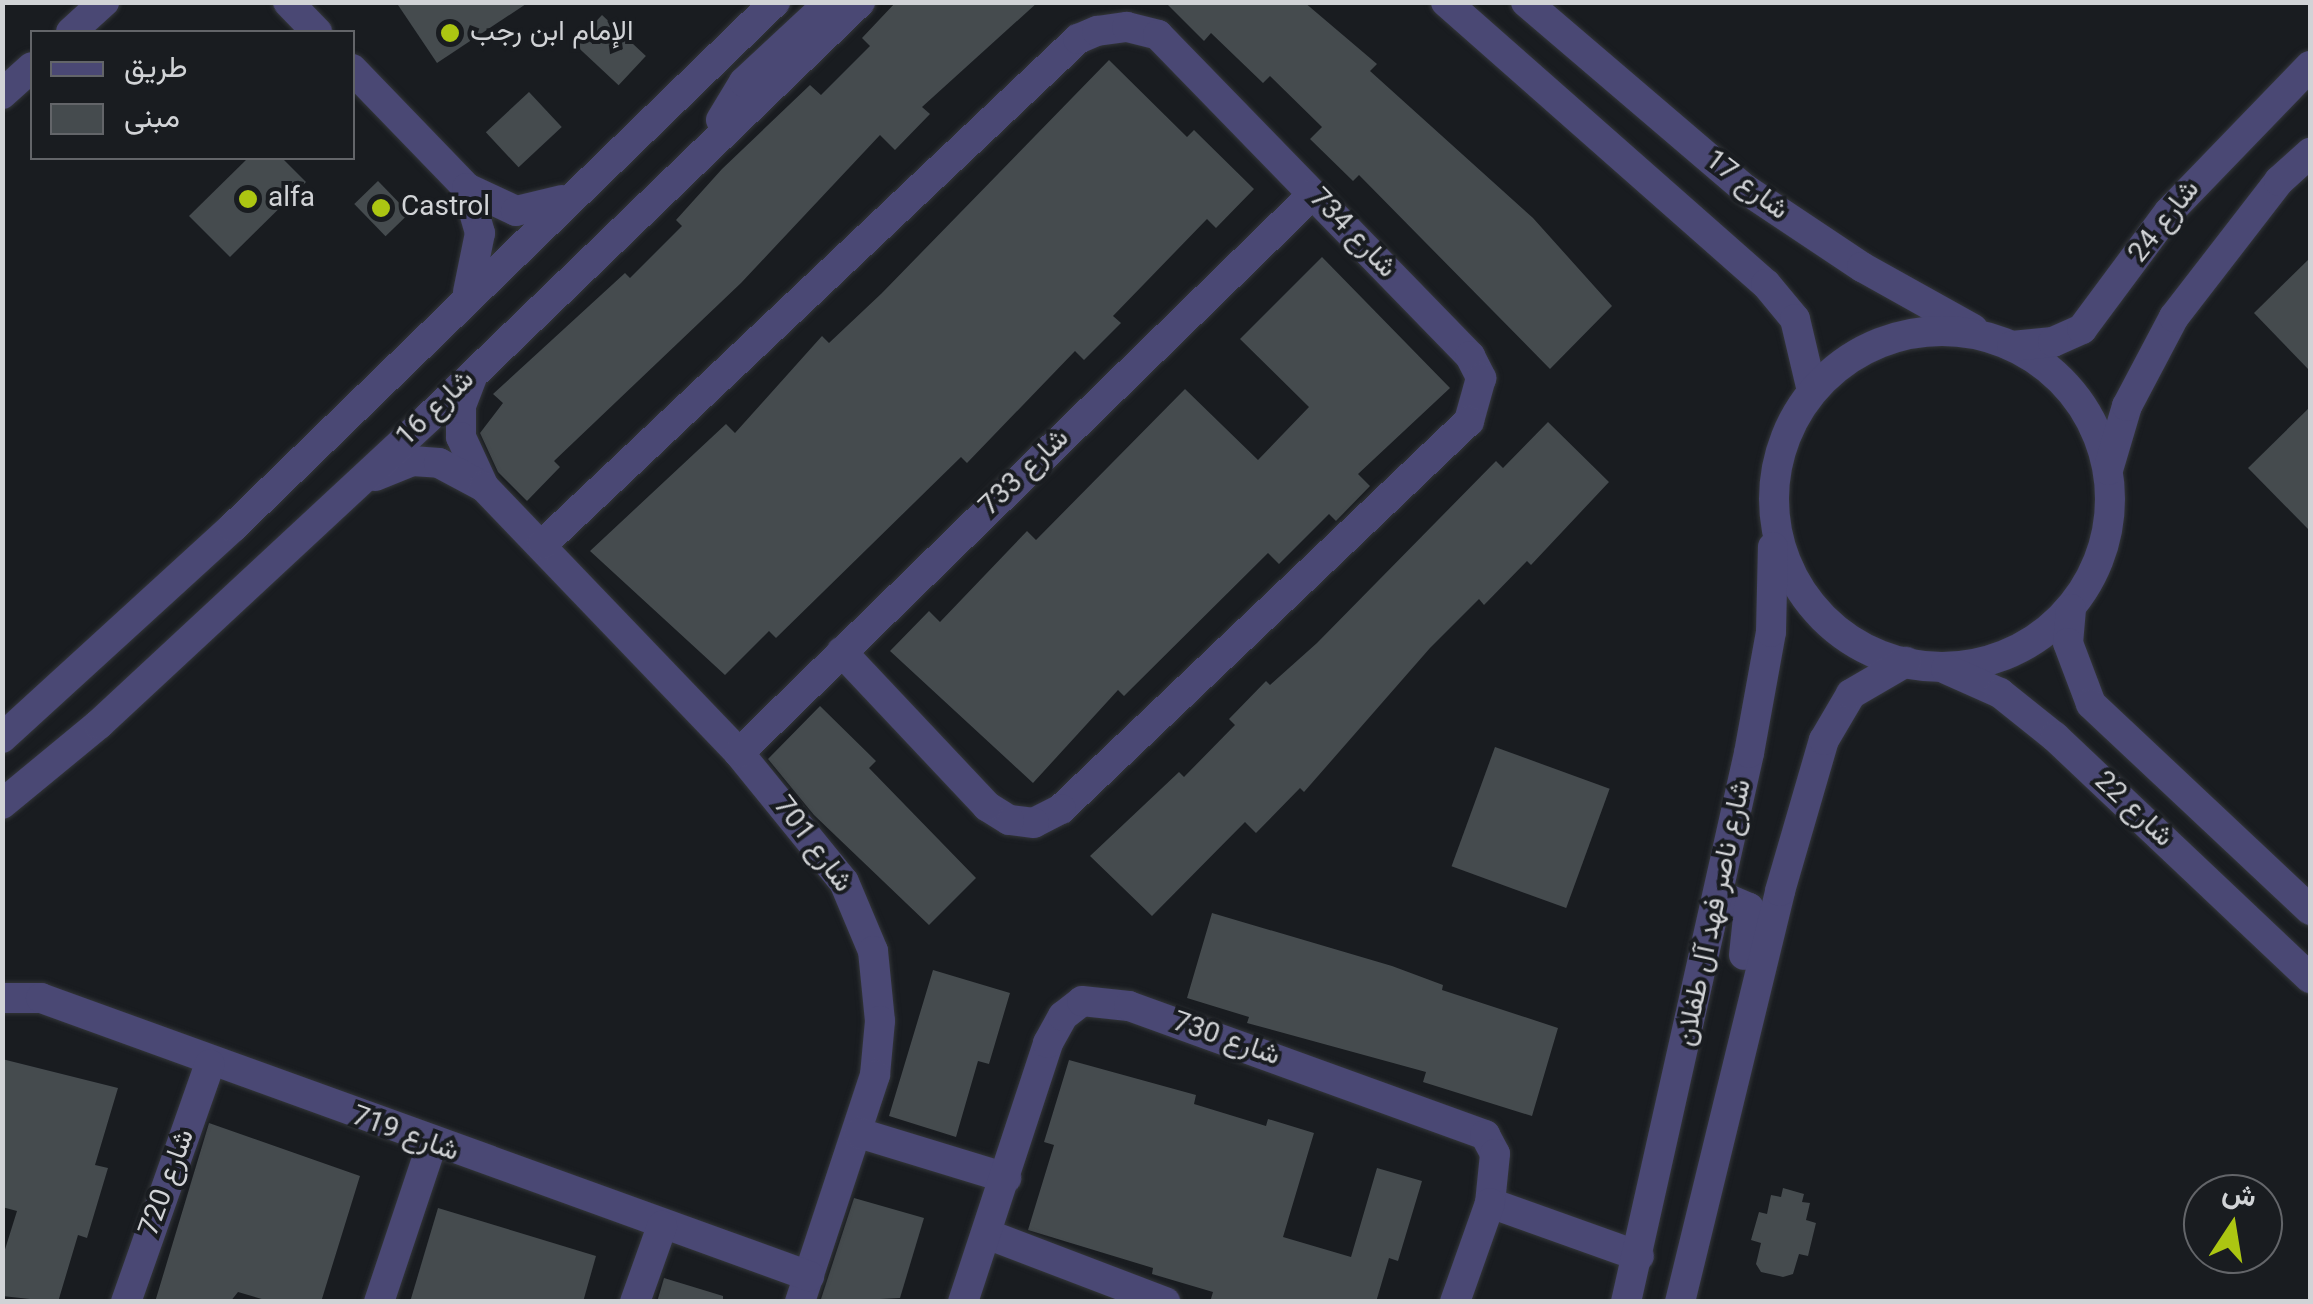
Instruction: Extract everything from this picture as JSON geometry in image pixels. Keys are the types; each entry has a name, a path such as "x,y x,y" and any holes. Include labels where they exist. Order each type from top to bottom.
{"street":[{"path":"73,30 104,2"},
{"path":"288,2 315,30"},
{"path":"2,738 244,517 466,295 774,2"},
{"path":"698,157 744,82 830,2"},
{"name":"شارع 16","path":"2,804 99,724 860,2"},
{"name":"شارع 17","path":"1446,2 1766,284 1795,319 1812,391"},
{"name":"شارع 17","path":"1526,2 1745,189 1862,267 1998,342"},
{"name":"شارع 734","path":"543,544 1078,39 1127,26 1158,35 1470,356 1481,378 1468,421 1061,809 1034,823 1009,820 987,806 842,652"},
{"name":"شارع 24","path":"1998,342 2053,342 2082,330 2169,212 2232,140 2310,66"},
{"path":"2,94 30,69"},
{"path":"355,72 467,188 516,211 569,198"},
{"path":"2107,473 2127,406 2174,317 2279,182 2310,154"},
{"path":"466,295 480,254 467,188"},
{"name":"شارع 733","path":"739,754 1313,194"},
{"path":"1934,330 1998,342 2041,360 2079,400 2104,451 2111,506 2100,560 2071,609 2027,645 1976,664 1938,665 1906,662 1866,648 1822,617 1788,573 1773,519 1776,463 1812,391 1831,368 1880,341 1934,330"},
{"name":"شارع 701","path":"472,374 461,405 461,437 484,486"},
{"name":"شارع 701","path":"350,489 412,461 439,463 484,486 739,754 844,882 874,951 880,1021 876,1075 804,1289"},
{"name":"شارع ناصر فهد آل طفلان","path":"1626,1302 1640,1256 1721,896 1771,632 1773,519"},
{"name":"شارع 22","path":"2071,609 2068,643 2092,704 2310,910"},
{"name":"شارع ناصر فهد آل طفلان","path":"1680,1302 1824,740 1852,694 1906,662"},
{"name":"شارع 22","path":"1938,665 2000,693 2055,737 2310,978"},
{"path":"1721,896 1749,908 1752,920 1718,1062 1732,1092"},
{"name":"شارع 719","path":"2,998 42,998 210,1064 662,1226 804,1289"},
{"name":"شارع 730","path":"963,1302 1048,1043 1063,1016 1082,1002 1129,1006 1461,1122 1485,1136 1495,1154 1490,1202 1455,1302"},
{"name":"شارع 720","path":"126,1302 210,1064"},
{"path":"859,1133 1006,1178"},
{"path":"380,1302 432,1144"},
{"path":"1490,1202 1640,1256"},
{"path":"634,1302 662,1226"},
{"path":"987,1234 1165,1302"}],"building":[{"name":"الإمام ابن رجب","path":"396,2 529,2 437,63"},
{"path":"896,2 1038,2 922,107 930,114 895,150 880,135 741,283 554,461 560,467 527,501 498,472 480,433 503,403 493,394 625,273 630,278 682,226 676,220 722,169 810,85 821,95 870,46 862,38"},
{"path":"1165,2 1304,2 1377,64 1370,71 1533,218 1612,306 1550,369 1359,175 1353,181 1310,139 1322,127 1270,76 1263,83 1211,33 1204,41"},
{"path":"602,15 646,56 619,85 575,44"},
{"path":"1109,60 1187,137 1194,130 1254,189 1216,228 1207,219 1113,316 1121,323 1084,360 1075,351 967,463 961,457 776,638 769,631 725,675 590,551 726,424 735,433 822,336 829,343 882,293"},
{"path":"529,92 562,127 519,167 486,132"},
{"name":"alfa","path":"246,160 284,160 306,182 230,257 189,216"},
{"name":"Castrol","path":"378,181 409,213 386,236 354,204"},
{"path":"1322,257 1450,388 1358,474 1370,486 1336,521 1329,514 1279,564 1268,553 1124,696 1118,690 1033,783 890,651 929,611 940,622 1027,531 1036,540 1185,389 1258,460 1309,407 1240,339"},
{"path":"2310,258 2310,371 2254,313"},
{"path":"2310,407 2310,531 2248,468"},
{"path":"1548,422 1609,482 1531,565 1527,561 1484,605 1479,599 1430,648 1304,792 1300,788 1256,833 1245,822 1152,916 1090,856 1179,772 1184,777 1235,725 1229,719 1266,681 1270,685 1317,643 1496,461 1503,468"},
{"path":"820,706 876,761 869,768 976,878 929,925 814,815 768,759"},
{"path":"1495,747 1610,789 1566,908 1452,866"},
{"path":"1212,913 1392,966 1443,985 1442,990 1558,1028 1532,1116 1423,1082 1426,1072 1247,1023 1249,1017 1187,998"},
{"path":"933,970 1010,993 989,1064 978,1061 956,1137 889,1116"},
{"path":"2,1059 118,1088 95,1165 108,1168 87,1238 78,1235 58,1302 2,1296 2,1259 17,1211 2,1207"},
{"path":"1069,1060 1196,1095 1194,1104 1266,1126 1268,1119 1314,1133 1283,1237 1351,1257 1377,1168 1422,1181 1398,1261 1389,1258 1376,1302 1210,1302 1213,1292 1152,1274 1153,1268 1028,1230 1054,1145 1044,1142"},
{"path":"209,1123 360,1176 321,1302 272,1302 238,1292 230,1302 155,1302"},
{"path":"1783,1188 1804,1194 1802,1202 1810,1203 1806,1220 1816,1223 1808,1256 1799,1254 1793,1274 1783,1277 1761,1272 1756,1264 1761,1243 1751,1240 1759,1212 1767,1214 1771,1195 1781,1197"},
{"path":"854,1198 924,1218 900,1298 820,1302"},
{"path":"438,1208 596,1256 583,1302 410,1302"},
{"path":"664,1278 723,1296 723,1302 657,1302"}],"place":[{"name":"الإمام ابن رجب","path":"450,33"},
{"name":"alfa","path":"248,199"},
{"name":"Castrol","path":"381,208"}]}
